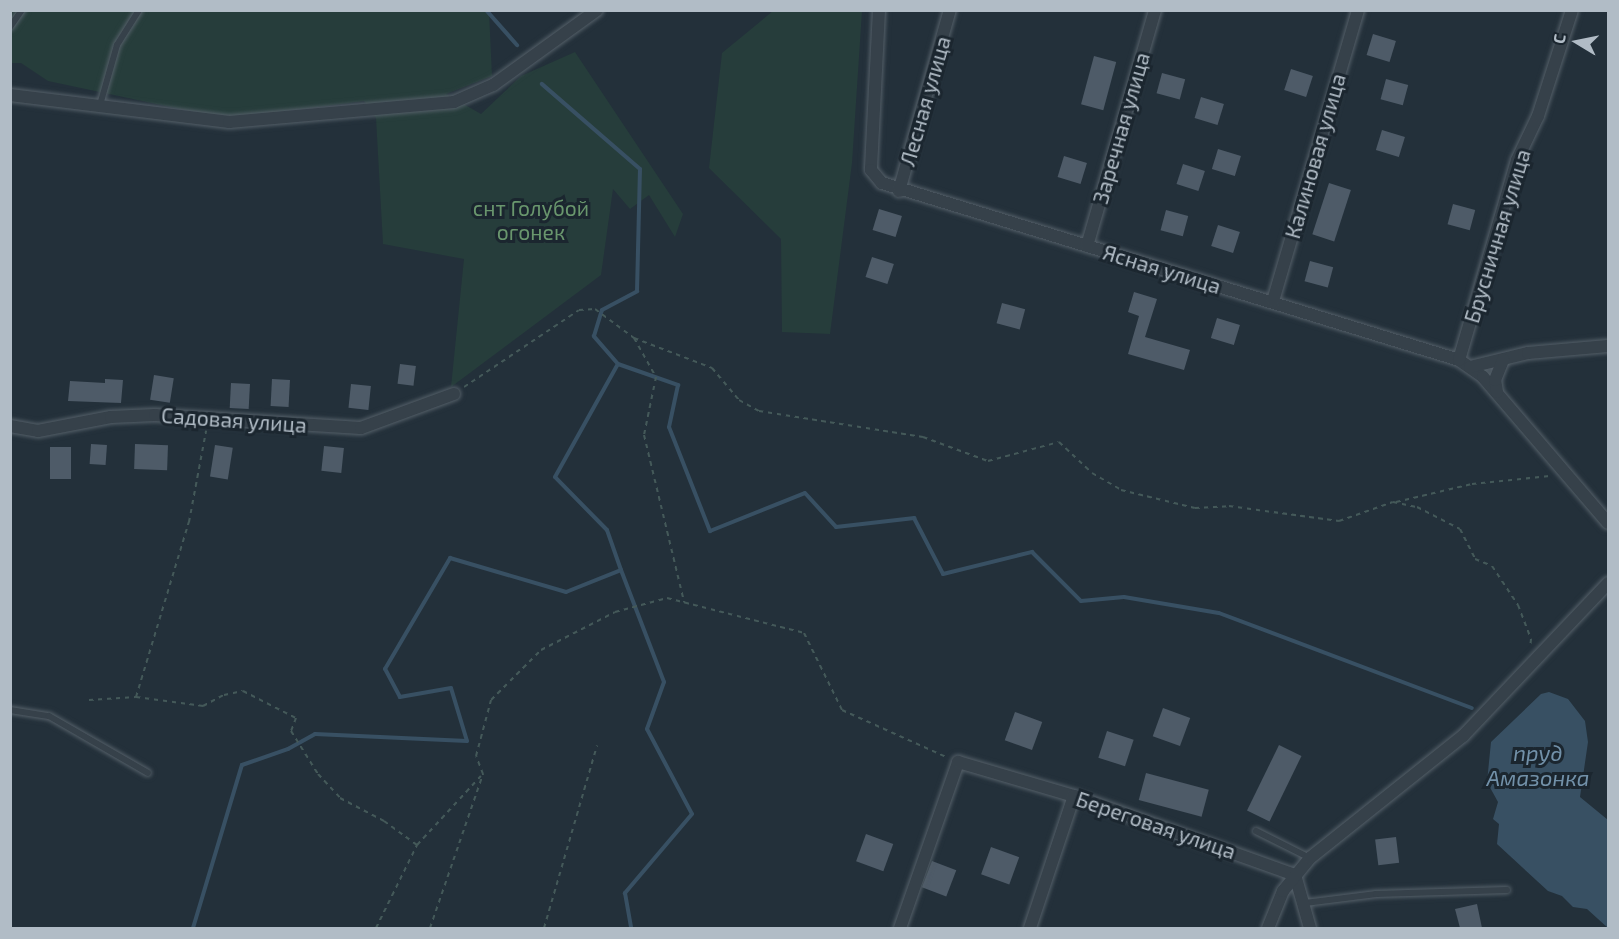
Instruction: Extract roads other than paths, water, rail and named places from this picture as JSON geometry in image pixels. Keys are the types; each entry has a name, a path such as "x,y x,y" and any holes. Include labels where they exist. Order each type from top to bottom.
{"street":[{"path":"10,95 229,122 454,102 493,85 597,10"},
{"name":"Ясная улица","path":"879,10 871,170 882,183 899,191 1273,302 1465,363"},
{"name":"Лесная улица","path":"899,191 950,10"},
{"name":"Заречная улица","path":"1087,246 1155,10"},
{"name":"Калиновая улица","path":"1273,302 1358,10"},
{"name":"Брусничная улица","path":"1465,363 1517,160 1538,116 1572,10"},
{"path":"1465,363 1503,360 1528,353 1608,346"},
{"path":"1497,392 1495,380 1503,360"},
{"path":"1465,363 1497,392 1564,474 1608,523"},
{"name":"Садовая улица","path":"10,426 38,431 111,417 155,415 361,428 454,394"},
{"path":"1268,928 1283,891 1310,858 1454,744 1534,665 1608,583"},
{"name":"Береговая улица","path":"900,928 958,762 1074,796 1295,875"},
{"path":"1030,928 1074,796"},
{"path":"1295,875 1305,903 1310,928"}],"lane":[{"path":"10,27 22,10"},
{"path":"100,105 117,45 139,10"},
{"path":"10,710 50,716 148,773"},
{"path":"1256,831 1310,858"},
{"path":"1305,903 1376,894 1507,890"}],"water":[{"name":"пруд Амазонка","path":"1549,692 1568,699 1585,721 1588,742 1580,797 1608,820 1608,928 1587,909 1573,907 1562,896 1548,891 1497,844 1499,824 1493,819 1498,802 1487,782 1491,742 1541,694"}],"waterway":[{"path":"486,10 517,45"},
{"path":"193,928 242,765 288,749 315,734 467,741 451,688 400,697 385,669 450,558 566,592 621,570 607,530 555,477 618,364 594,336 602,310 637,291 640,169 542,84"},
{"path":"618,364 678,385 669,427 710,531 805,493 836,527 914,518 943,574 1032,552 1081,601 1124,597 1219,613 1472,708"},
{"path":"621,570 664,682 647,729 692,814 625,893 631,928"}],"park label":[{"name":"снт Голубой огонек","path":"531,220"}]}
